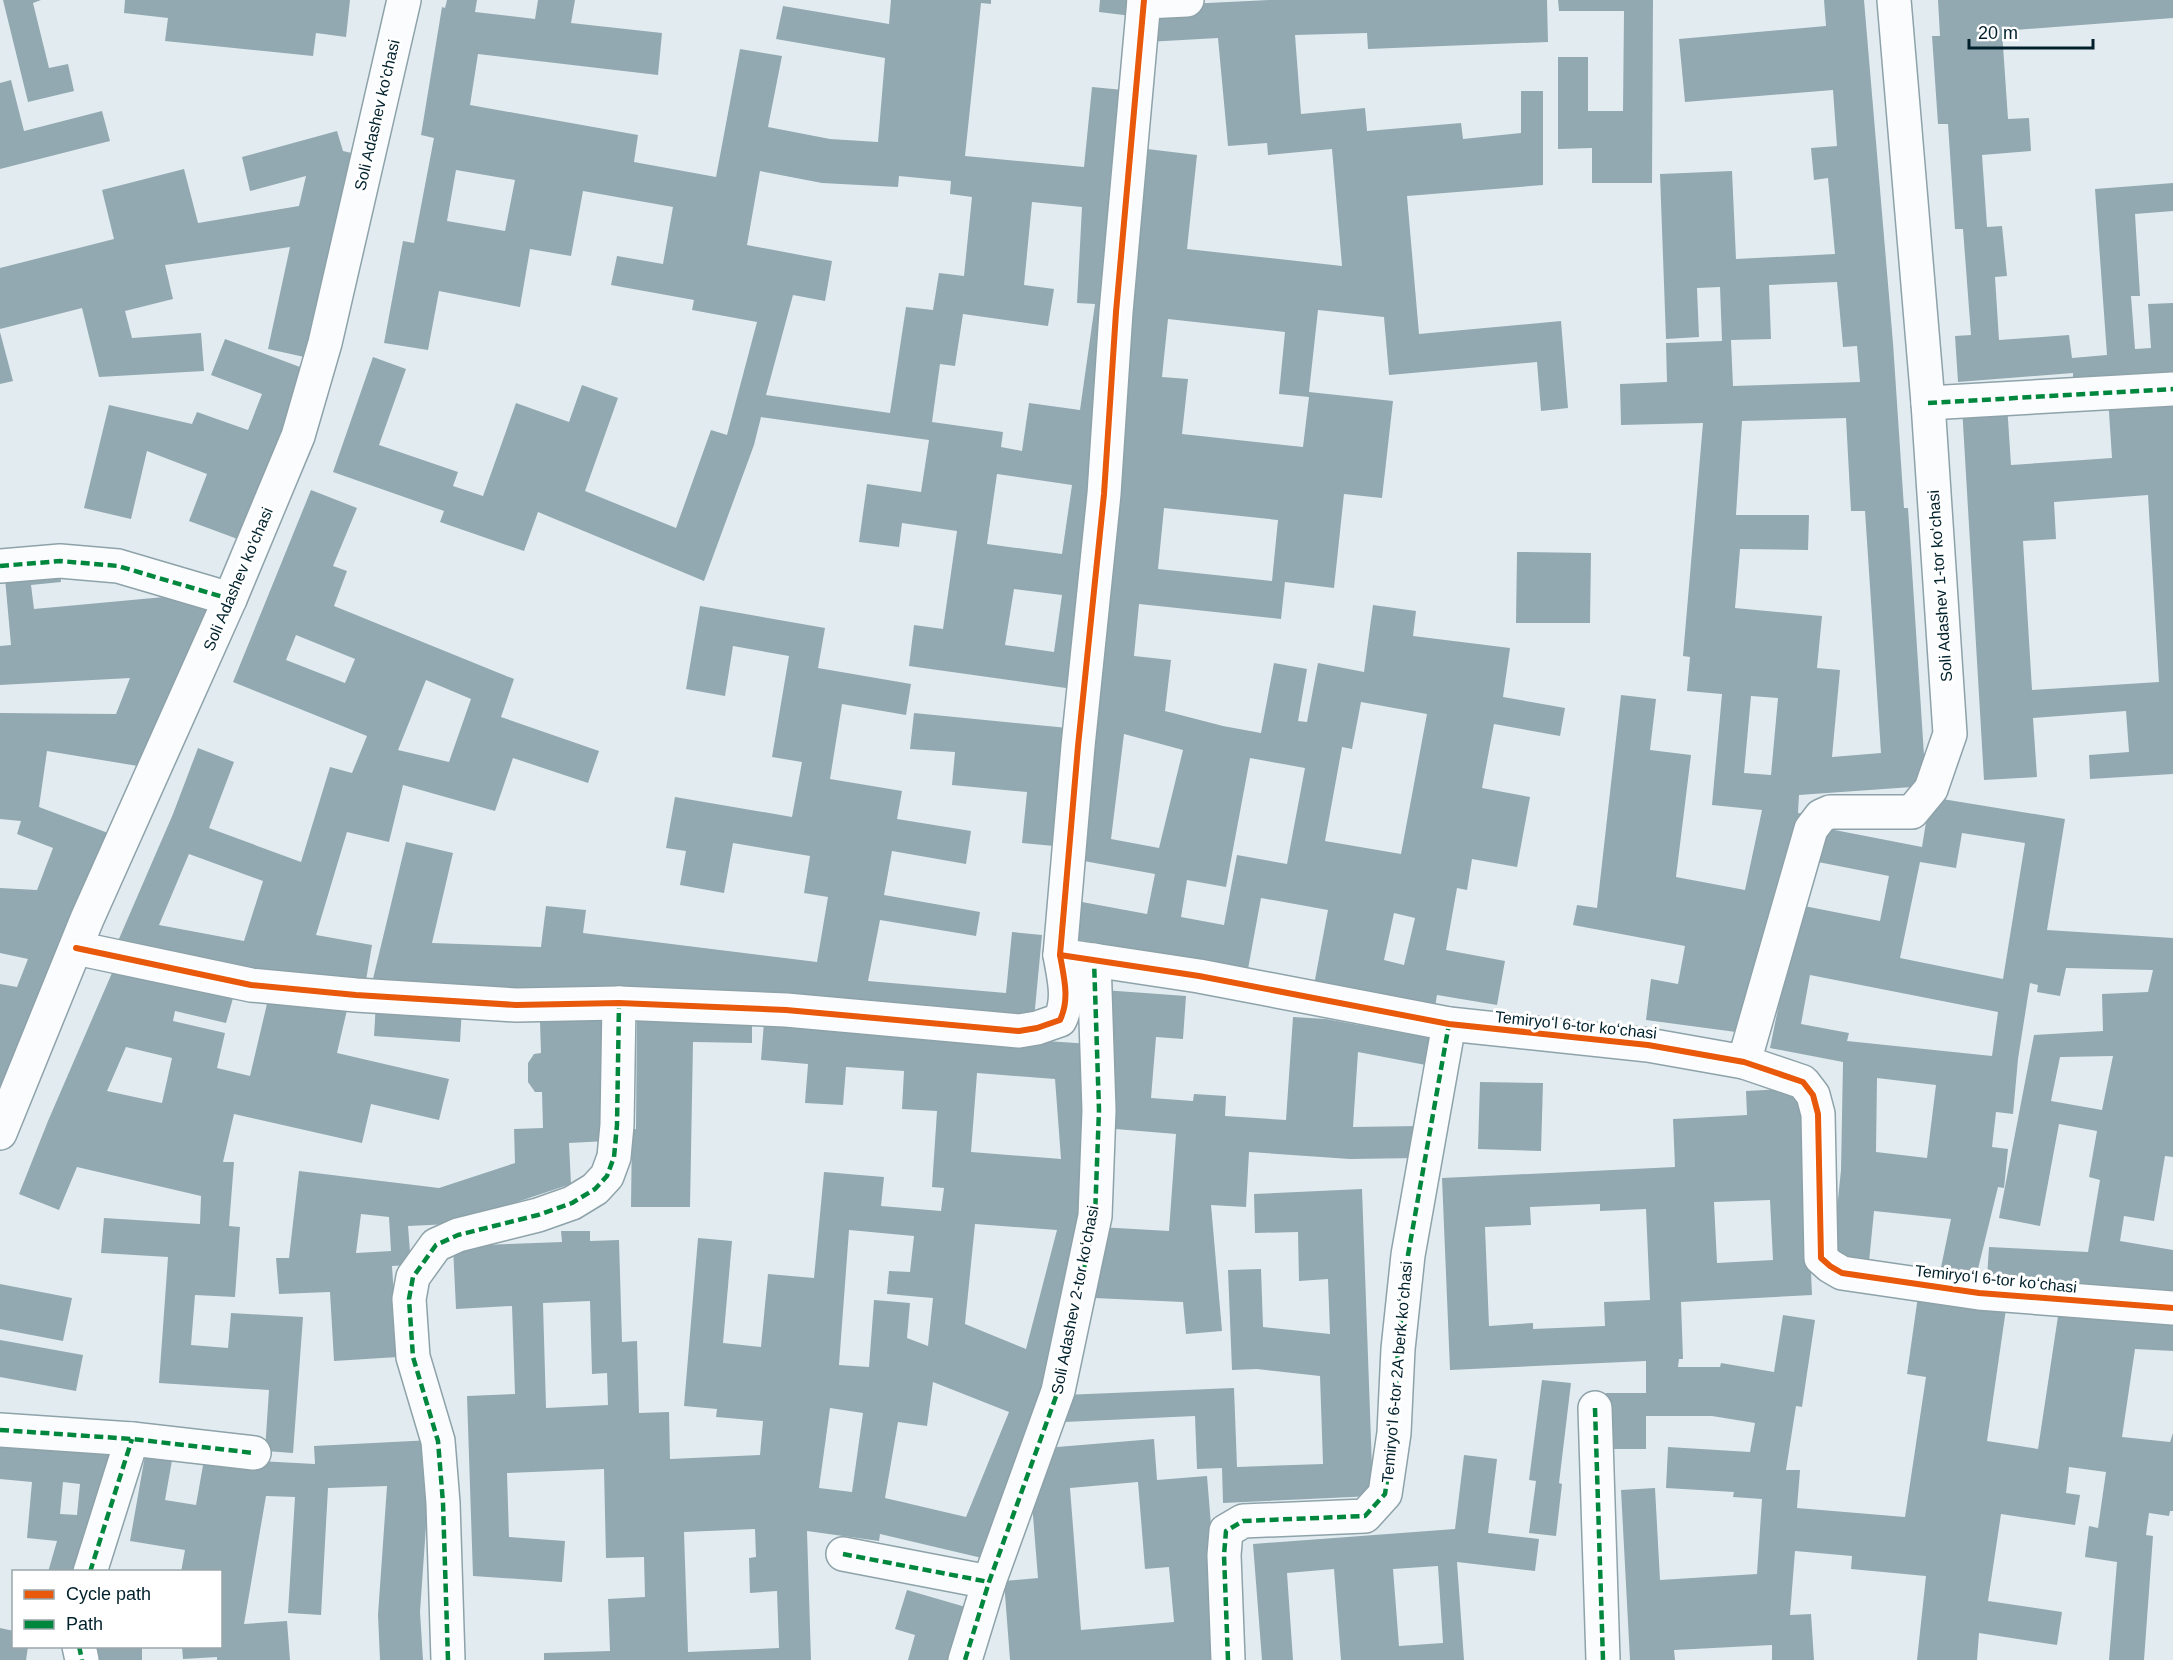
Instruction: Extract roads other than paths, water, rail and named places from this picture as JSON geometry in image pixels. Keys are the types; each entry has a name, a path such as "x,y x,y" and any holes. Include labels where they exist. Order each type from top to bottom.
{"street":[{"name":"Soli Adashev ko'chasi","path":"0,1133 76,948 230,599 298,436 325,343 404,0"},
{"path":"76,948 251,985 356,995 516,1005 619,1004 786,1010 1019,1031 1060,1020 1066,1008 1066,984 1060,955 1078,746 1104,494 1116,312 1144,1 1187,0"},
{"name":"Soli Adashev 1-tor koʻchasi","path":"1744,1062 1811,829 1821,816 1830,812 1912,812 1931,789 1950,734 1928,403 1893,0"},
{"path":"1928,403 2173,389"},
{"path":"0,566 60,561 118,566 230,599"},
{"name":"Temiryoʻl 6-tor koʻchasi","path":"1060,955 1199,976 1449,1024 1648,1045 1744,1062 1803,1082 1813,1095 1818,1114 1821,1258 1842,1273 1979,1293 2173,1308"},
{"name":"Soli Adashev 2-tor koʻchasi","path":"965,1660 989,1582 1058,1391 1095,1216 1099,1110 1094,960"},
{"path":"448,1660 443,1503 438,1441 413,1357 409,1299 413,1276 436,1245 458,1235 538,1215 572,1203 595,1189 607,1176 614,1157 617,1125 619,1004"},
{"name":"Temiryoʻl 6-tor 2А berk koʻchasi","path":"1228,1660 1224,1555 1226,1531 1243,1521 1365,1516 1385,1494 1394,1433 1398,1349 1408,1255 1449,1024"},
{"path":"1595,1408 1603,1660"},
{"path":"0,1430 132,1439 254,1453"},
{"path":"91,1570 132,1439"},
{"path":"843,1554 989,1582"}]}
